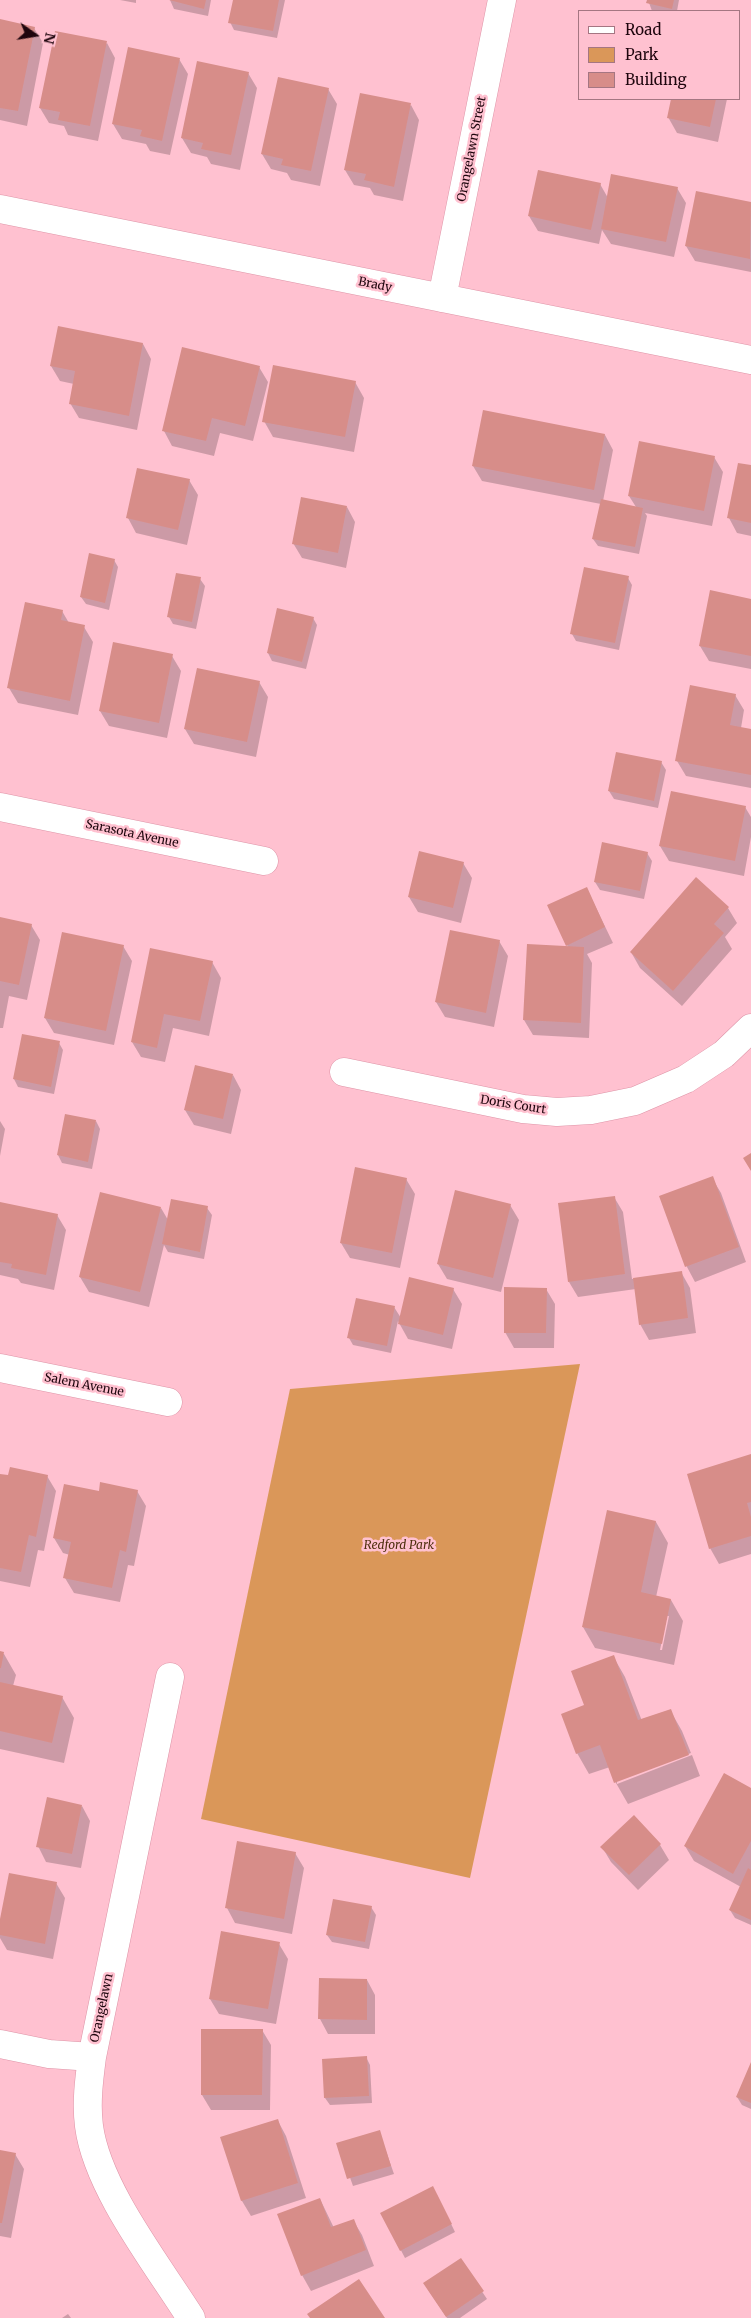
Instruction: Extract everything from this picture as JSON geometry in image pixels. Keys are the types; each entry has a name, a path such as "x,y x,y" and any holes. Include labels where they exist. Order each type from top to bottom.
{"street":[{"name":"Orangelawn Street","path":"442,298 502,0"},
{"name":"Brady","path":"0,209 751,360"},
{"name":"Sarasota Avenue","path":"0,806 264,861"},
{"name":"Doris Court","path":"344,1072 523,1109 557,1112 591,1110 635,1101 686,1079 724,1054 751,1028"},
{"name":"Salem Avenue","path":"0,1368 168,1402"},
{"name":"Orangelawn","path":"170,1678 92,2057 88,2087 89,2126 99,2164 110,2191 191,2318"},
{"path":"0,2044 49,2054 92,2057"}],"green space":[{"name":"Redford Park","path":"580,1364 470,1878 201,1819 290,1389"}],"building":[{"path":"169,0 206,0 204,9"},
{"path":"233,0 279,0 273,31 228,23"},
{"path":"647,0 674,0 672,9 646,3"},
{"path":"0,19 35,27 18,111 0,108"},
{"path":"55,31 107,41 90,126 58,120 60,112 39,108"},
{"path":"128,47 180,58 162,141 140,136 142,130 112,124"},
{"path":"197,61 249,72 231,155 201,149 203,143 181,138"},
{"path":"278,77 329,88 311,171 281,165 283,159 261,154"},
{"path":"360,93 411,103 394,187 364,180 366,174 344,170"},
{"path":"671,100 716,100 710,127 667,118"},
{"path":"538,170 601,183 591,230 528,216"},
{"path":"611,174 678,187 666,242 601,229"},
{"path":"696,191 751,202 750,259 685,246"},
{"path":"58,326 143,343 129,416 69,404 75,371 50,366"},
{"path":"182,347 260,366 245,426 212,418 206,441 162,431"},
{"path":"273,365 356,381 345,437 262,422"},
{"path":"483,410 605,434 594,490 472,466"},
{"path":"639,441 715,456 704,511 628,496"},
{"path":"738,463 751,465 751,523 727,518"},
{"path":"137,468 190,479 178,530 126,518"},
{"path":"301,497 347,506 338,553 292,544"},
{"path":"601,499 643,508 635,547 592,539"},
{"path":"89,553 115,559 105,603 80,597"},
{"path":"584,567 629,576 615,643 570,634"},
{"path":"176,573 201,577 192,622 167,617"},
{"path":"710,590 751,599 751,656 699,646"},
{"path":"25,602 63,610 61,620 85,625 70,701 7,688"},
{"path":"277,608 314,617 302,662 267,653"},
{"path":"113,642 173,654 159,723 99,711"},
{"path":"197,668 260,681 247,742 184,729"},
{"path":"690,685 736,694 730,725 751,729 751,775 675,761"},
{"path":"616,752 662,761 654,801 608,791"},
{"path":"671,791 746,806 735,861 659,846"},
{"path":"602,842 648,852 640,891 594,882"},
{"path":"419,851 464,862 453,908 408,897"},
{"path":"696,877 729,907 714,924 724,933 673,991 630,952"},
{"path":"587,887 605,927 566,946 547,905"},
{"path":"0,917 32,924 19,985 0,981"},
{"path":"450,930 500,940 486,1013 435,1002"},
{"path":"62,932 124,945 106,1031 44,1018"},
{"path":"527,944 584,947 581,1023 523,1020"},
{"path":"150,948 213,961 200,1021 164,1014 157,1048 131,1042"},
{"path":"22,1034 60,1041 51,1087 13,1079"},
{"path":"195,1065 233,1074 223,1119 184,1110"},
{"path":"65,1114 96,1120 88,1162 57,1155"},
{"path":"751,1153 751,1171 743,1158"},
{"path":"355,1167 407,1178 392,1253 340,1243"},
{"path":"713,1176 739,1247 685,1267 659,1196"},
{"path":"455,1190 511,1204 493,1278 437,1264"},
{"path":"100,1192 161,1207 140,1292 79,1277"},
{"path":"615,1196 625,1274 568,1282 558,1203"},
{"path":"171,1199 208,1206 200,1252 162,1244"},
{"path":"0,1202 58,1214 46,1275 11,1268 12,1264 0,1262"},
{"path":"682,1271 688,1318 639,1325 633,1278"},
{"path":"409,1277 454,1288 443,1335 398,1324"},
{"path":"504,1287 547,1288 546,1333 504,1333"},
{"path":"356,1298 395,1306 387,1346 347,1338"},
{"path":"751,1454 751,1502 747,1503 751,1517 751,1536 709,1549 687,1474"},
{"path":"10,1467 48,1475 36,1537 29,1535 21,1572 0,1568 0,1474 8,1475"},
{"path":"100,1482 138,1490 126,1552 120,1550 112,1588 63,1578 71,1542 53,1538 64,1484 99,1491"},
{"path":"607,1510 656,1521 641,1592 671,1599 662,1644 582,1627"},
{"path":"0,1651 4,1652 1,1668 0,1668"},
{"path":"614,1655 638,1720 671,1709 689,1755 614,1783 600,1745 576,1754 561,1714 584,1705 571,1671"},
{"path":"0,1682 63,1696 52,1743 0,1731"},
{"path":"724,1773 751,1788 751,1841 733,1874 684,1846"},
{"path":"47,1797 82,1805 72,1854 36,1847"},
{"path":"634,1815 661,1844 629,1875 600,1847"},
{"path":"237,1841 296,1852 284,1919 225,1908"},
{"path":"748,1868 751,1870 751,1920 729,1910"},
{"path":"9,1873 57,1882 45,1944 0,1935 0,1919"},
{"path":"333,1899 372,1906 365,1942 326,1935"},
{"path":"221,1931 280,1942 268,2009 209,1999"},
{"path":"319,1978 367,1979 367,2020 318,2019"},
{"path":"201,2029 263,2029 262,2095 201,2095"},
{"path":"367,2056 369,2096 324,2098 322,2059"},
{"path":"751,2062 751,2103 736,2097"},
{"path":"278,2119 298,2183 241,2201 220,2137"},
{"path":"380,2130 391,2166 347,2179 336,2143"},
{"path":"0,2150 16,2153 2,2223 0,2223"},
{"path":"433,2186 452,2224 400,2251 380,2213"},
{"path":"320,2198 331,2227 354,2219 366,2250 301,2276 277,2214"},
{"path":"461,2258 484,2291 446,2317 423,2283"},
{"path":"359,2279 385,2318 310,2318 307,2314"}]}
